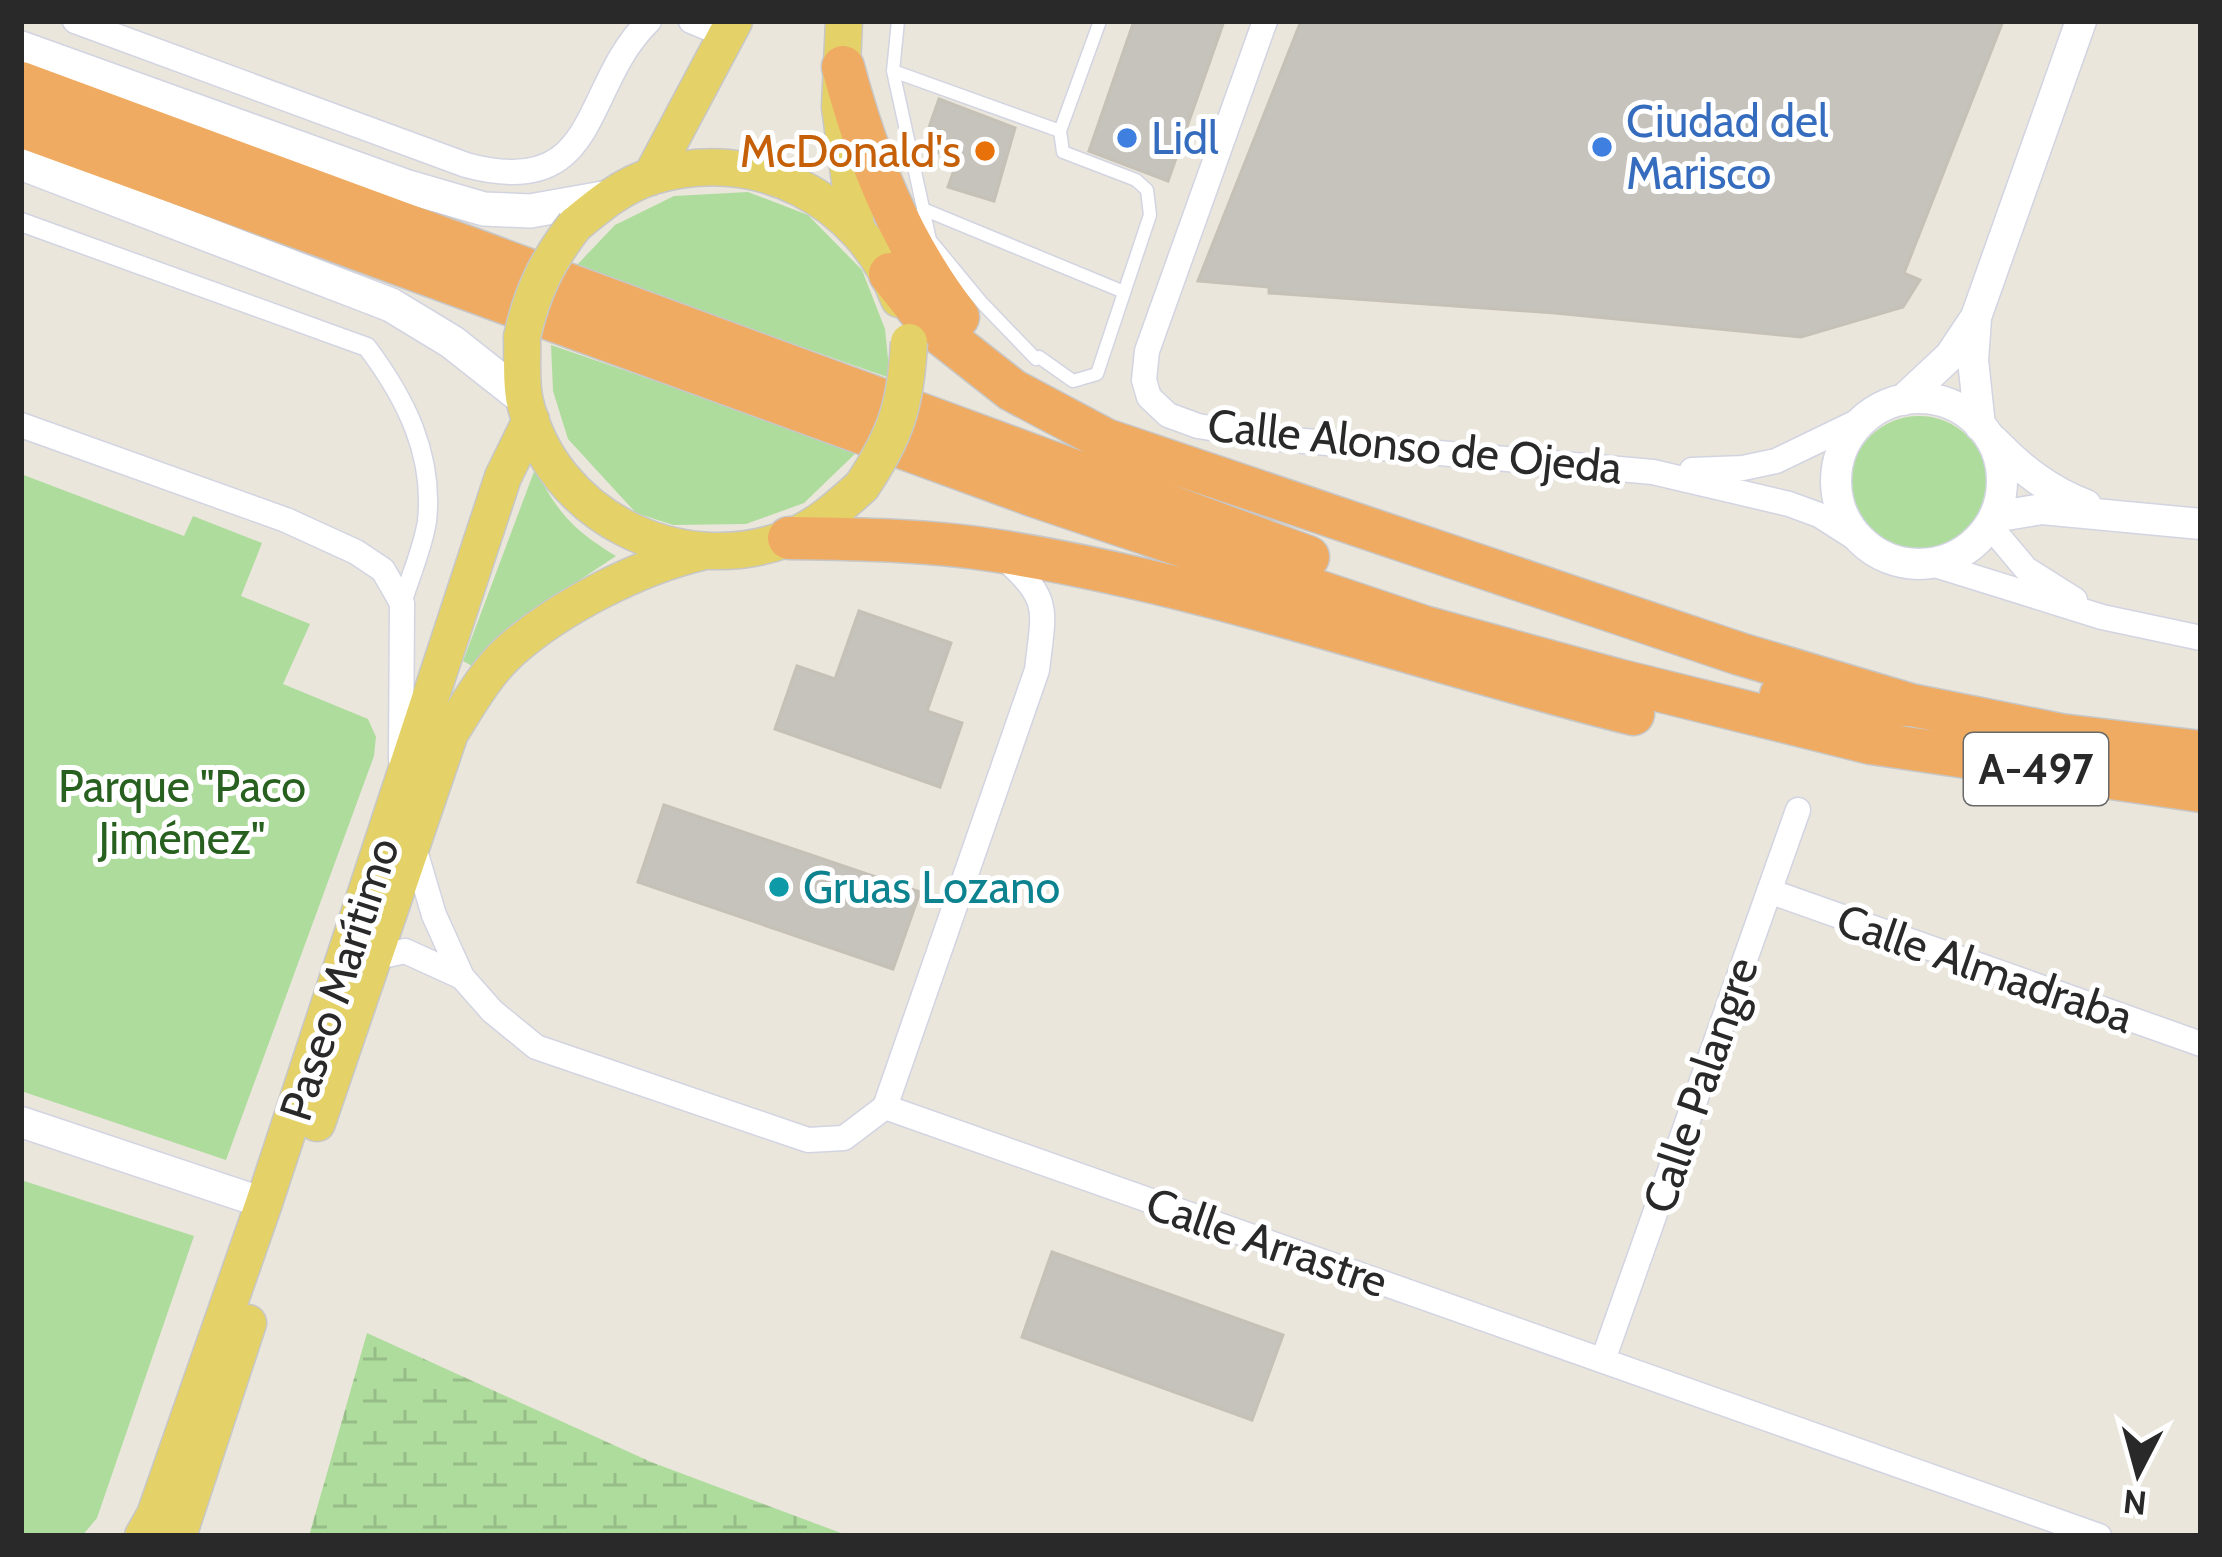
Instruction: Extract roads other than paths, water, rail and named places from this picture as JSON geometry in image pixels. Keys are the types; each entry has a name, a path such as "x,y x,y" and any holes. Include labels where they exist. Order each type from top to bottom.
{"highway":[{"path":"843,67 860,133 898,223 932,284 1012,390"},
{"path":"21,83 927,419 1547,640 1824,704 1911,705"},
{"path":"21,126 934,460 1424,627 1871,743"},
{"path":"890,274 932,327 1012,390 1106,440 1740,655 1911,705"},
{"path":"789,538 893,540 996,551 1179,588 1642,716 1798,744 1871,743"},
{"name":"A-497","path":"1911,705 2041,732 2201,752"},
{"name":"A-497","path":"1871,743 2201,791"}],"main road":[{"path":"844,21 840,107 856,226"},
{"path":"651,176 730,29"},
{"path":"21,48 405,186 484,209 530,212 609,197"},
{"path":"21,163 391,304 452,342 527,409"},
{"path":"706,166 761,171 813,192 856,226 890,274 909,342 906,394 890,443 862,486 828,516 789,538 746,550 701,552 656,543 615,525 578,497 550,461 527,409 522,337 540,277 575,225 609,197 651,176 706,166"},
{"name":"Paseo Marítimo","path":"143,1536 155,1515 264,1203 527,409"},
{"name":"Paseo Marítimo","path":"178,1536 450,733 508,652 550,620 660,562 701,552"}],"street":[{"path":"75,21 495,173 553,162 575,144 591,125 621,36 649,21"},
{"path":"691,21 730,29"},
{"name":"Calle Alonso de Ojeda","path":"1265,21 1147,351 1144,380 1150,398 1168,415 1198,426 1271,438 1653,472 1743,468 1776,461 1864,418"},
{"path":"1976,317 1973,360 1984,430 2002,475 1991,521 1973,544 1952,557 1905,563 1882,556 1863,543 1845,520 1836,494 1837,466 1846,440 1864,418 1903,400 1949,356 1976,317 2081,21"},
{"path":"21,222 367,347 394,382 422,444 427,522 402,603 401,792"},
{"path":"1903,400 1927,398 1949,404 2058,495 2120,517"},
{"path":"21,425 286,520 356,552 382,570 402,603"},
{"name":"Calle Alonso de Ojeda","path":"1653,472 1789,504 1819,515 1863,543"},
{"path":"1991,521 2042,509 2201,524"},
{"path":"1991,521 2026,569 2102,617"},
{"path":"413,844 434,915 462,976 492,1011 536,1047 808,1140 844,1138 884,1107 1036,670 1044,608 1033,583 996,551"},
{"path":"1929,563 2102,617 2201,638"},
{"name":"Calle Palangre","path":"1603,1360 1798,810"},
{"name":"Calle Almadraba","path":"1769,892 2201,1044"},
{"path":"374,958 405,951 462,976"},
{"name":"Calle Arrastre","path":"884,1107 2099,1536"},
{"path":"21,1122 264,1203"}],"lane":[{"path":"898,21 892,71 930,240 1036,359 1073,381 1097,374 1150,214 1148,190 1136,180 1063,152 1060,131 1100,21"},
{"path":"892,71 1060,131"},
{"path":"923,209 1124,292"}],"place":[{"name":"Lidl","path":"1127,138"},
{"name":"Ciudad del Marisco","path":"1602,147"},
{"name":"McDonald's","path":"985,151"},
{"name":"Gruas Lozano","path":"779,887"}],"park label":[{"name":"Parque \"Paco Jiménez\"","path":"182,812"}]}
